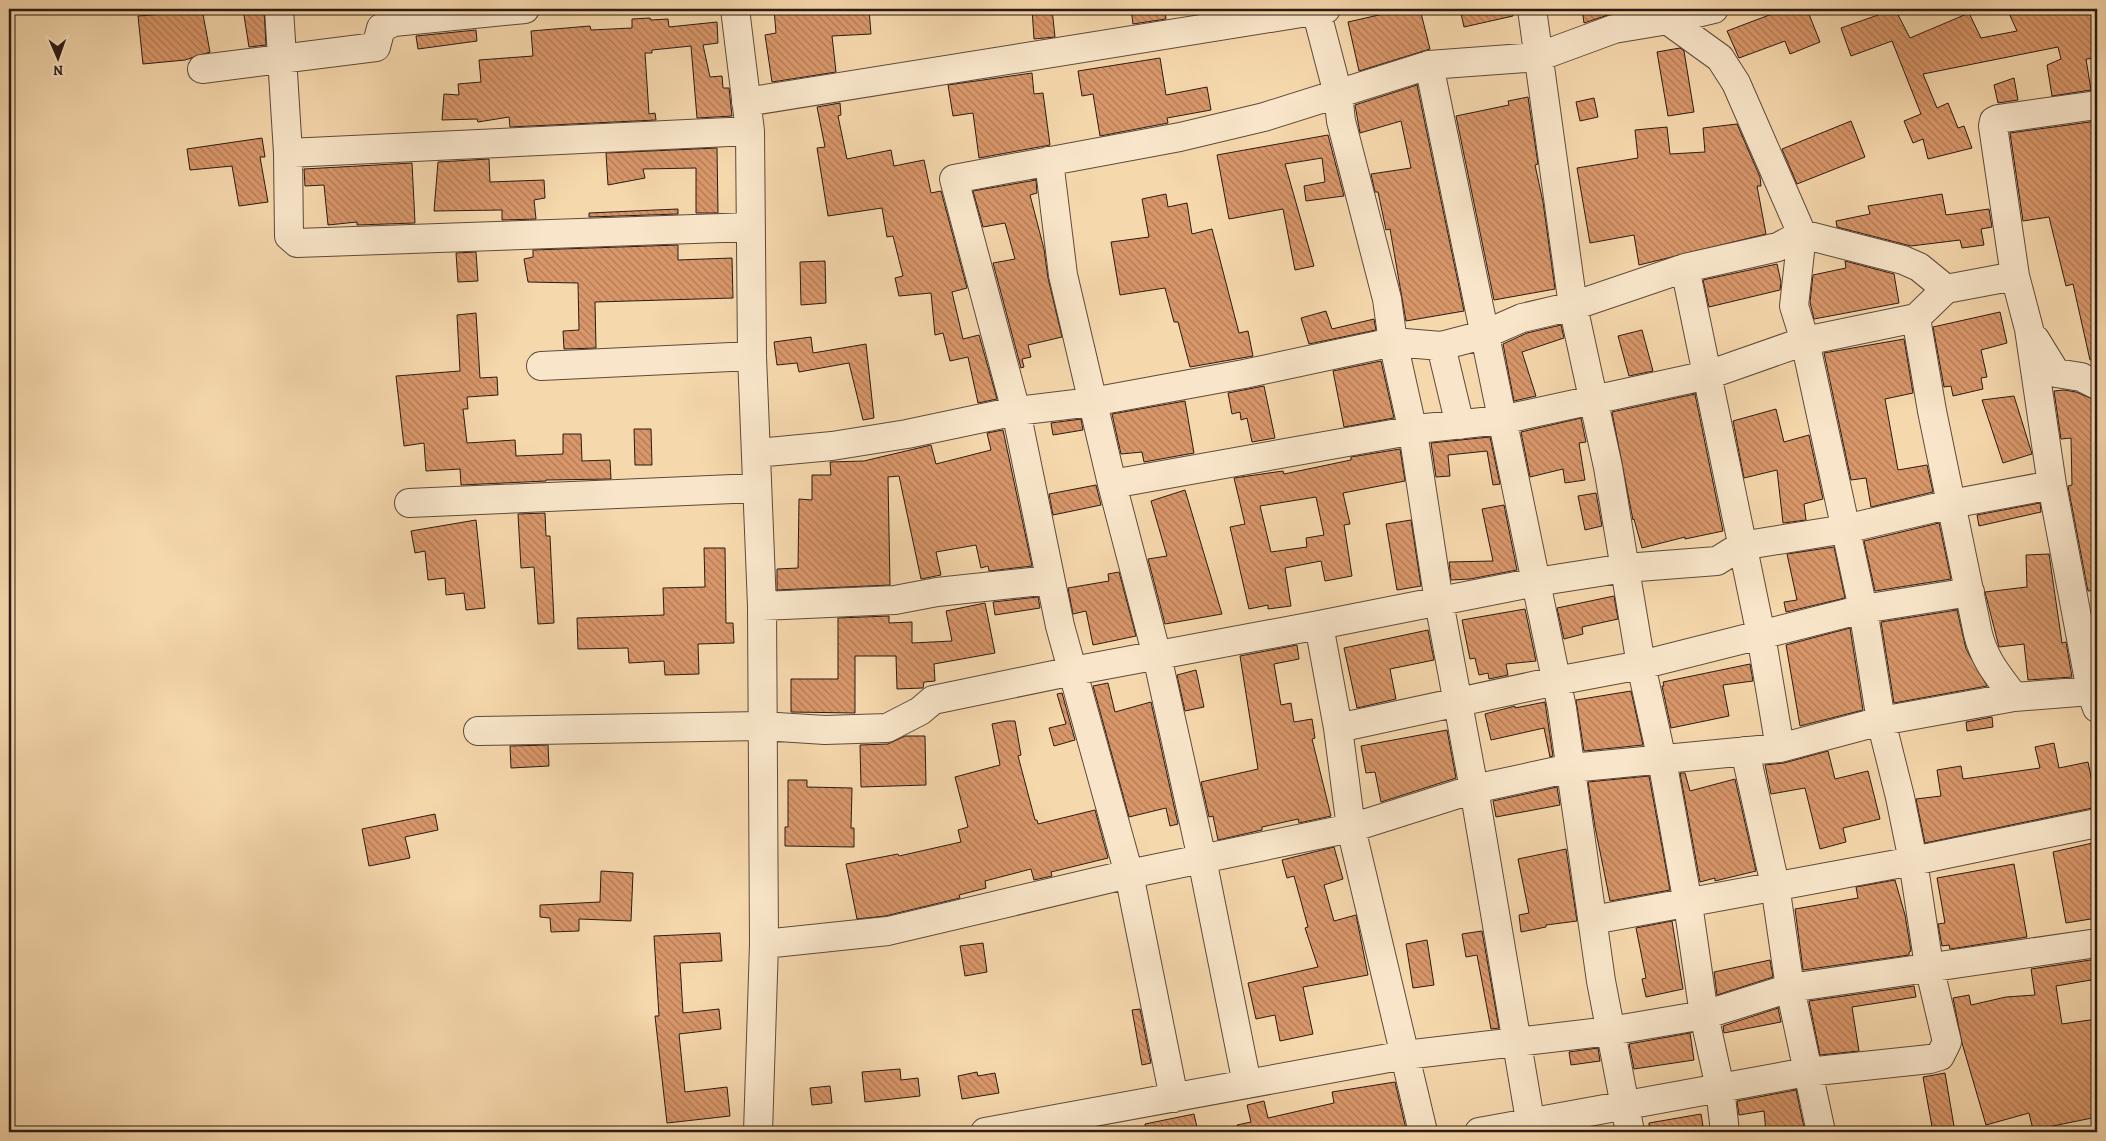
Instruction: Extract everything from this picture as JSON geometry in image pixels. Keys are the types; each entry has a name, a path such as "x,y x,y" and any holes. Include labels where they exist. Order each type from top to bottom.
{"street":[{"path":"279,9 288,153 289,236 297,243 751,227"},
{"path":"375,9 376,47"},
{"path":"376,47 380,28 394,22 525,9"},
{"path":"735,9 750,130 752,356 762,606 764,944 758,1132"},
{"path":"746,102 1321,9 1338,94 1341,121 1387,299 1393,342 1413,432 1439,602 1474,789 1531,1128"},
{"path":"1532,9 1573,306 1593,399 1625,568 1640,665 1662,760 1688,904 1704,1016 1720,1088 1725,1132"},
{"path":"1174,1098 1129,874 1050,580 1016,411 954,179 1180,137 1264,117 1429,65 1538,57 1660,14 1714,9"},
{"path":"1479,1132 1629,1120 1720,1088 1807,1072 1940,1056 1947,1042 1929,966 1913,861 1900,797 1881,721 1863,609 1805,341 1794,306 1802,234 1736,83 1720,58 1660,14"},
{"path":"202,69 376,47"},
{"path":"1429,65 1500,420 1556,681 1571,768 1610,1031 1629,1120"},
{"path":"764,944 888,931 1129,874 1351,828 1474,789 1571,768 1780,748 1881,721 2014,697 2094,700 2052,485 2029,329 2015,276 1994,121 1998,118 2097,105"},
{"path":"288,153 750,130"},
{"path":"1049,160 1063,275 1112,484 1157,656 1202,859 1247,1084"},
{"path":"757,453 832,446 906,434 1016,411 1092,402 1244,374 1393,342 1441,346 1483,335 1522,318 1573,306 1685,268 1778,247 1802,234 1903,260 1918,267 1946,289"},
{"path":"1685,268 1741,546 1761,635 1780,748"},
{"path":"1112,484 1460,424 1500,420 1708,376 1805,341 1916,318 1946,289 2015,276"},
{"path":"1916,318 1951,504 1984,655 2014,697"},
{"path":"2029,329 2056,373 2081,377 2097,385"},
{"path":"1441,346 1460,424"},
{"path":"541,366 752,356"},
{"path":"478,731 762,726 825,730 888,728 920,711 934,700 1073,671 1536,582 1625,568 1716,561 1741,546 1845,529 1951,504 2052,485"},
{"path":"409,503 756,488"},
{"path":"762,606 895,600 937,592 1050,580"},
{"path":"1338,728 1640,665 1863,609 1970,592"},
{"path":"1319,625 1338,728 1351,828 1423,1132"},
{"path":"1745,751 1774,885 1790,988 1821,1132"},
{"path":"1593,920 1688,904 1774,885 1913,861 2097,823"},
{"path":"992,1132 1405,1054 1610,1031 1704,1016 1790,988 1929,966 2097,943"}],"building":[{"path":"176,9 202,9 210,52 185,60 143,64 138,16 177,13"},
{"path":"243,9 264,9 266,45 249,47"},
{"path":"774,9 869,9 871,34 832,36 836,72 772,82 765,35 776,33"},
{"path":"1032,9 1052,9 1055,37 1034,39"},
{"path":"1131,9 1165,9 1166,19 1133,24"},
{"path":"1405,9 1420,9 1430,49 1359,71 1348,22"},
{"path":"1460,9 1512,9 1513,16 1464,27"},
{"path":"1582,9 1640,9 1611,14 1584,23"},
{"path":"1785,9 1807,9 1820,42 1790,54 1785,41 1739,58 1727,31"},
{"path":"1876,9 1895,9 1910,38 1969,13 1981,38 2017,31 2007,9 2097,9 2097,58 2086,59 2091,90 2052,96 2047,65 2061,59 2058,47 1923,74 1937,108 1948,103 1958,128 1964,126 1972,148 1928,159 1923,139 1913,143 1904,121 1921,114 1892,41 1851,56 1841,28 1878,15"},
{"path":"650,18 651,20 668,19 669,27 717,22 718,43 703,45 710,77 722,76 723,88 729,88 732,116 697,118 691,46 652,50 652,53 645,53 649,114 655,113 656,120 510,127 509,117 478,122 477,119 442,120 444,94 459,95 458,84 481,82 479,60 533,56 531,31 590,26 591,30 632,28 632,19"},
{"path":"476,30 477,41 418,49 416,36"},
{"path":"1680,48 1684,51 1694,112 1668,116 1657,52"},
{"path":"1160,58 1166,95 1207,87 1211,110 1167,118 1168,123 1100,136 1093,94 1082,96 1078,71"},
{"path":"1032,73 1034,94 1043,93 1050,145 979,158 973,113 953,116 948,85"},
{"path":"2014,78 2018,100 1998,103 1994,85"},
{"path":"1417,85 1464,311 1406,321 1390,229 1386,230 1378,192 1375,192 1371,174 1411,168 1401,121 1360,133 1355,105"},
{"path":"1528,97 1538,164 1535,165 1543,202 1555,289 1494,300 1456,116 1509,105 1508,101"},
{"path":"1594,98 1598,117 1580,121 1576,102"},
{"path":"840,103 841,115 838,116 847,159 891,150 894,166 924,160 931,193 941,191 967,288 952,292 963,339 979,335 997,399 978,403 968,357 950,361 943,333 935,335 931,293 899,296 895,278 903,276 893,236 887,237 882,208 828,216 817,148 825,147 817,107"},
{"path":"1851,121 1865,157 1797,184 1782,149"},
{"path":"2097,121 2097,360 2090,360 2073,284 2066,286 2049,217 2023,221 2010,133"},
{"path":"1737,124 1760,177 1761,186 1757,186 1766,234 1639,265 1634,235 1590,243 1577,168 1638,158 1635,130 1667,127 1670,154 1705,152 1703,128"},
{"path":"1328,135 1344,196 1306,201 1304,186 1325,182 1322,158 1285,164 1314,266 1295,270 1283,209 1229,219 1217,155"},
{"path":"262,138 265,157 260,157 268,202 239,206 232,166 190,170 187,149"},
{"path":"717,148 718,213 696,213 696,168 643,169 645,178 608,185 606,153"},
{"path":"489,159 490,182 544,180 545,198 534,200 536,219 502,220 502,210 434,211 438,162"},
{"path":"412,163 415,223 357,225 357,222 328,225 324,185 305,186 304,169"},
{"path":"1036,180 1037,193 1030,195 1044,249 1048,278 1062,337 1028,345 1031,357 1022,359 1024,367 1021,368 993,263 1015,259 1005,223 983,227 973,191"},
{"path":"1166,194 1168,207 1187,203 1192,234 1212,229 1239,333 1248,331 1253,356 1190,367 1178,322 1174,322 1165,288 1120,295 1111,242 1149,237 1142,199"},
{"path":"1942,194 1946,215 1989,209 1992,227 1981,229 1984,245 1962,248 1960,240 1911,246 1837,227 1836,221 1870,214 1868,206"},
{"path":"678,209 678,214 589,217 589,213"},
{"path":"678,245 678,260 732,258 733,298 595,302 596,348 564,349 563,331 579,330 578,283 528,282 524,259 533,257 533,250"},
{"path":"476,252 478,281 458,282 456,253"},
{"path":"825,261 826,303 801,305 800,262"},
{"path":"1845,261 1894,274 1899,303 1814,319 1810,302 1813,275 1846,268"},
{"path":"1777,264 1781,282 1780,290 1709,307 1703,280"},
{"path":"1326,311 1332,329 1374,319 1376,330 1309,344 1301,318"},
{"path":"2000,312 2007,343 1981,350 1987,377 1981,378 1983,389 1953,396 1951,386 1944,387 1933,327"},
{"path":"476,313 480,378 497,377 498,395 467,397 468,409 463,409 467,443 515,440 516,456 563,454 563,434 581,434 582,461 610,460 611,479 546,480 461,485 460,469 426,471 424,443 404,446 396,376 460,371 457,315"},
{"path":"1561,325 1564,338 1522,352 1536,396 1514,401 1503,344 1527,333"},
{"path":"1642,330 1653,371 1629,376 1618,336"},
{"path":"811,337 813,353 866,344 874,418 863,420 849,363 799,372 797,363 777,365 774,342"},
{"path":"1904,339 1913,393 1885,399 1898,470 1927,465 1933,492 1871,507 1866,478 1851,480 1824,353"},
{"path":"1381,361 1394,418 1344,427 1333,371"},
{"path":"1264,386 1275,438 1252,442 1247,418 1241,420 1240,412 1232,414 1228,393"},
{"path":"2054,391 2076,392 2095,400 2097,590 2088,591 2068,486 2072,485 2071,438 2061,439"},
{"path":"1695,394 1723,531 1685,539 1685,537 1642,548 1633,520 1612,412"},
{"path":"2014,396 2032,454 2003,463 1982,400"},
{"path":"1185,401 1194,453 1144,462 1142,452 1121,454 1112,414"},
{"path":"1776,409 1784,442 1809,435 1823,499 1804,504 1806,520 1783,523 1777,470 1744,478 1733,421"},
{"path":"1581,418 1586,442 1579,443 1585,480 1565,483 1563,469 1530,477 1521,432"},
{"path":"1081,419 1083,430 1053,435 1051,423"},
{"path":"634,429 651,429 652,465 635,465"},
{"path":"1003,430 1032,566 989,571 988,566 981,568 976,545 936,552 941,575 921,579 899,476 888,477 890,585 777,590 777,569 798,568 799,499 812,500 812,475 831,475 830,462 864,461 931,445 936,464 991,450 987,433"},
{"path":"1490,437 1500,484 1493,485 1487,451 1448,455 1450,476 1436,477 1431,443"},
{"path":"1400,449 1405,481 1343,493 1350,524 1344,525 1352,576 1325,581 1321,561 1285,568 1291,606 1268,609 1268,605 1249,609 1230,527 1245,524 1234,478 1283,471 1284,474 1351,460 1351,457","holes":["1316,497 1324,535 1306,538 1307,547 1271,552 1260,506"]},
{"path":"1096,485 1101,505 1053,515 1049,494"},
{"path":"1185,490 1222,614 1165,624 1148,559 1167,556 1151,501"},
{"path":"1596,493 1602,526 1585,530 1578,496"},
{"path":"2040,503 2041,512 1979,526 1977,515"},
{"path":"1504,505 1517,570 1470,579 1451,580 1449,562 1493,561 1482,509"},
{"path":"545,513 546,536 550,536 554,623 538,624 534,567 521,568 518,514"},
{"path":"476,520 485,608 466,610 464,593 446,595 445,578 428,580 425,551 415,553 411,531"},
{"path":"1411,520 1421,586 1397,590 1386,524"},
{"path":"1939,523 1951,579 1875,591 1864,541"},
{"path":"1834,547 1845,598 1786,612 1784,602 1797,600 1787,554"},
{"path":"704,548 725,548 726,623 733,623 734,643 698,644 699,674 665,675 664,661 629,663 628,648 578,649 577,618 664,615 663,588 705,587"},
{"path":"2049,554 2062,643 2066,642 2072,677 2028,680 2024,644 1999,647 1985,592 2027,587 2026,555"},
{"path":"1119,572 1136,636 1093,645 1086,611 1073,614 1068,588 1109,581 1108,574"},
{"path":"1614,596 1618,619 1582,627 1583,634 1564,639 1557,608"},
{"path":"1038,597 1040,608 995,615 993,602"},
{"path":"985,603 995,653 934,664 935,681 924,682 923,688 897,689 896,656 855,656 855,713 791,712 791,679 838,679 838,618 889,616 889,623 912,622 912,643 952,641 946,611"},
{"path":"1525,609 1536,661 1506,664 1508,675 1489,679 1488,673 1479,675 1475,658 1470,659 1462,620"},
{"path":"1957,610 1966,649 1987,686 1894,703 1881,622"},
{"path":"1850,628 1863,710 1800,726 1786,645"},
{"path":"1428,630 1434,660 1390,669 1396,699 1357,708 1344,648"},
{"path":"1297,645 1299,659 1274,664 1281,705 1291,703 1294,722 1312,719 1315,738 1312,739 1331,816 1299,823 1298,819 1218,840 1213,816 1209,817 1201,782 1258,769 1240,656"},
{"path":"1750,664 1753,681 1723,685 1729,716 1671,728 1662,686 1664,686 1663,682"},
{"path":"1196,670 1204,707 1185,711 1177,675"},
{"path":"1108,683 1115,712 1151,702 1178,824 1170,826 1166,808 1129,817 1093,686"},
{"path":"1631,691 1643,745 1584,751 1576,700"},
{"path":"1062,693 1075,740 1054,746 1049,728 1066,724 1057,694"},
{"path":"1545,702 1553,756 1550,757 1544,728 1491,740 1485,714 1515,706 1515,708"},
{"path":"1992,717 1993,727 1967,731 1966,722"},
{"path":"1015,721 1021,755 1018,756 1035,820 1037,820 1038,824 1095,810 1108,858 1051,872 1052,876 1034,880 1031,869 985,881 986,888 959,895 960,898 885,916 857,919 846,864 898,854 899,856 961,842 958,830 968,827 955,777 1000,765 992,724"},
{"path":"1447,730 1456,778 1381,802 1375,772 1366,773 1361,746"},
{"path":"905,736 925,736 926,785 861,787 860,745 888,744"},
{"path":"2054,743 2059,768 2088,762 2097,807 1925,843 1916,799 1941,796 1937,770 1961,766 1963,779 2040,768 2035,747"},
{"path":"548,745 549,766 511,768 510,746"},
{"path":"1828,751 1835,779 1868,771 1880,819 1843,828 1846,842 1820,849 1805,788 1771,794 1765,765 1784,763"},
{"path":"1680,773 1685,773 1690,791 1735,779 1756,871 1715,881 1715,878 1700,882"},
{"path":"1649,776 1670,890 1610,901 1588,782"},
{"path":"788,780 807,780 807,787 852,788 851,828 854,828 854,847 785,846 785,827 788,827"},
{"path":"1557,787 1560,805 1496,817 1493,801"},
{"path":"435,814 438,830 405,837 410,858 369,866 362,829"},
{"path":"2097,842 2097,918 2066,923 2053,852"},
{"path":"1334,847 1343,879 1324,885 1334,921 1356,915 1368,975 1303,987 1313,1034 1280,1041 1275,1015 1256,1019 1248,983 1318,967 1305,928 1308,927 1294,876 1287,878 1282,860"},
{"path":"1566,849 1577,921 1546,925 1546,927 1521,932 1519,915 1529,913 1518,859"},
{"path":"2014,864 2027,937 1950,949 1949,945 1942,946 1938,924 1945,923 1937,878"},
{"path":"601,871 633,873 631,921 579,919 579,931 551,932 550,918 540,917 540,905 600,902"},
{"path":"1895,880 1905,915 1911,951 1909,955 1803,970 1795,909 1858,898 1856,887"},
{"path":"1672,921 1683,989 1646,997 1642,979 1646,978 1636,928"},
{"path":"1482,931 1499,1028 1491,1029 1477,955 1466,957 1462,934"},
{"path":"720,933 722,961 680,963 683,1013 719,1009 721,1029 679,1034 685,1092 727,1087 730,1116 667,1123 655,1016 659,1016 654,936"},
{"path":"1427,940 1434,985 1413,988 1406,944"},
{"path":"983,943 987,972 965,976 960,946"},
{"path":"2097,959 2097,979 2056,986 2062,1024 2097,1019 2097,1117 2033,1130 2029,1113 1986,1125 1962,1043 1953,998 1969,995 1971,1005 2006,997 2035,995 2031,969"},
{"path":"1770,960 1773,977 1717,995 1714,972"},
{"path":"1914,986 1916,997 1852,1007 1859,1051 1820,1055 1809,1001"},
{"path":"1778,1008 1781,1022 1724,1033 1723,1026"},
{"path":"1140,1009 1151,1063 1142,1065 1132,1010"},
{"path":"1690,1033 1694,1060 1634,1069 1629,1044"},
{"path":"1598,1048 1600,1061 1571,1065 1569,1052"},
{"path":"900,1069 901,1080 918,1078 920,1096 865,1102 862,1072"},
{"path":"977,1072 978,1076 995,1073 999,1093 962,1099 958,1076"},
{"path":"1945,1073 1955,1132 1933,1132 1923,1077"},
{"path":"1395,1082 1406,1129 1388,1132 1238,1132 1237,1125 1251,1122 1247,1105 1264,1101 1268,1118 1334,1103 1332,1092"},
{"path":"830,1086 832,1103 812,1105 810,1088"},
{"path":"1796,1090 1805,1132 1766,1132 1764,1111 1739,1115 1737,1101"},
{"path":"1194,1114 1198,1132 1146,1132 1145,1124"},
{"path":"1701,1114 1704,1132 1649,1132 1649,1123"}]}
